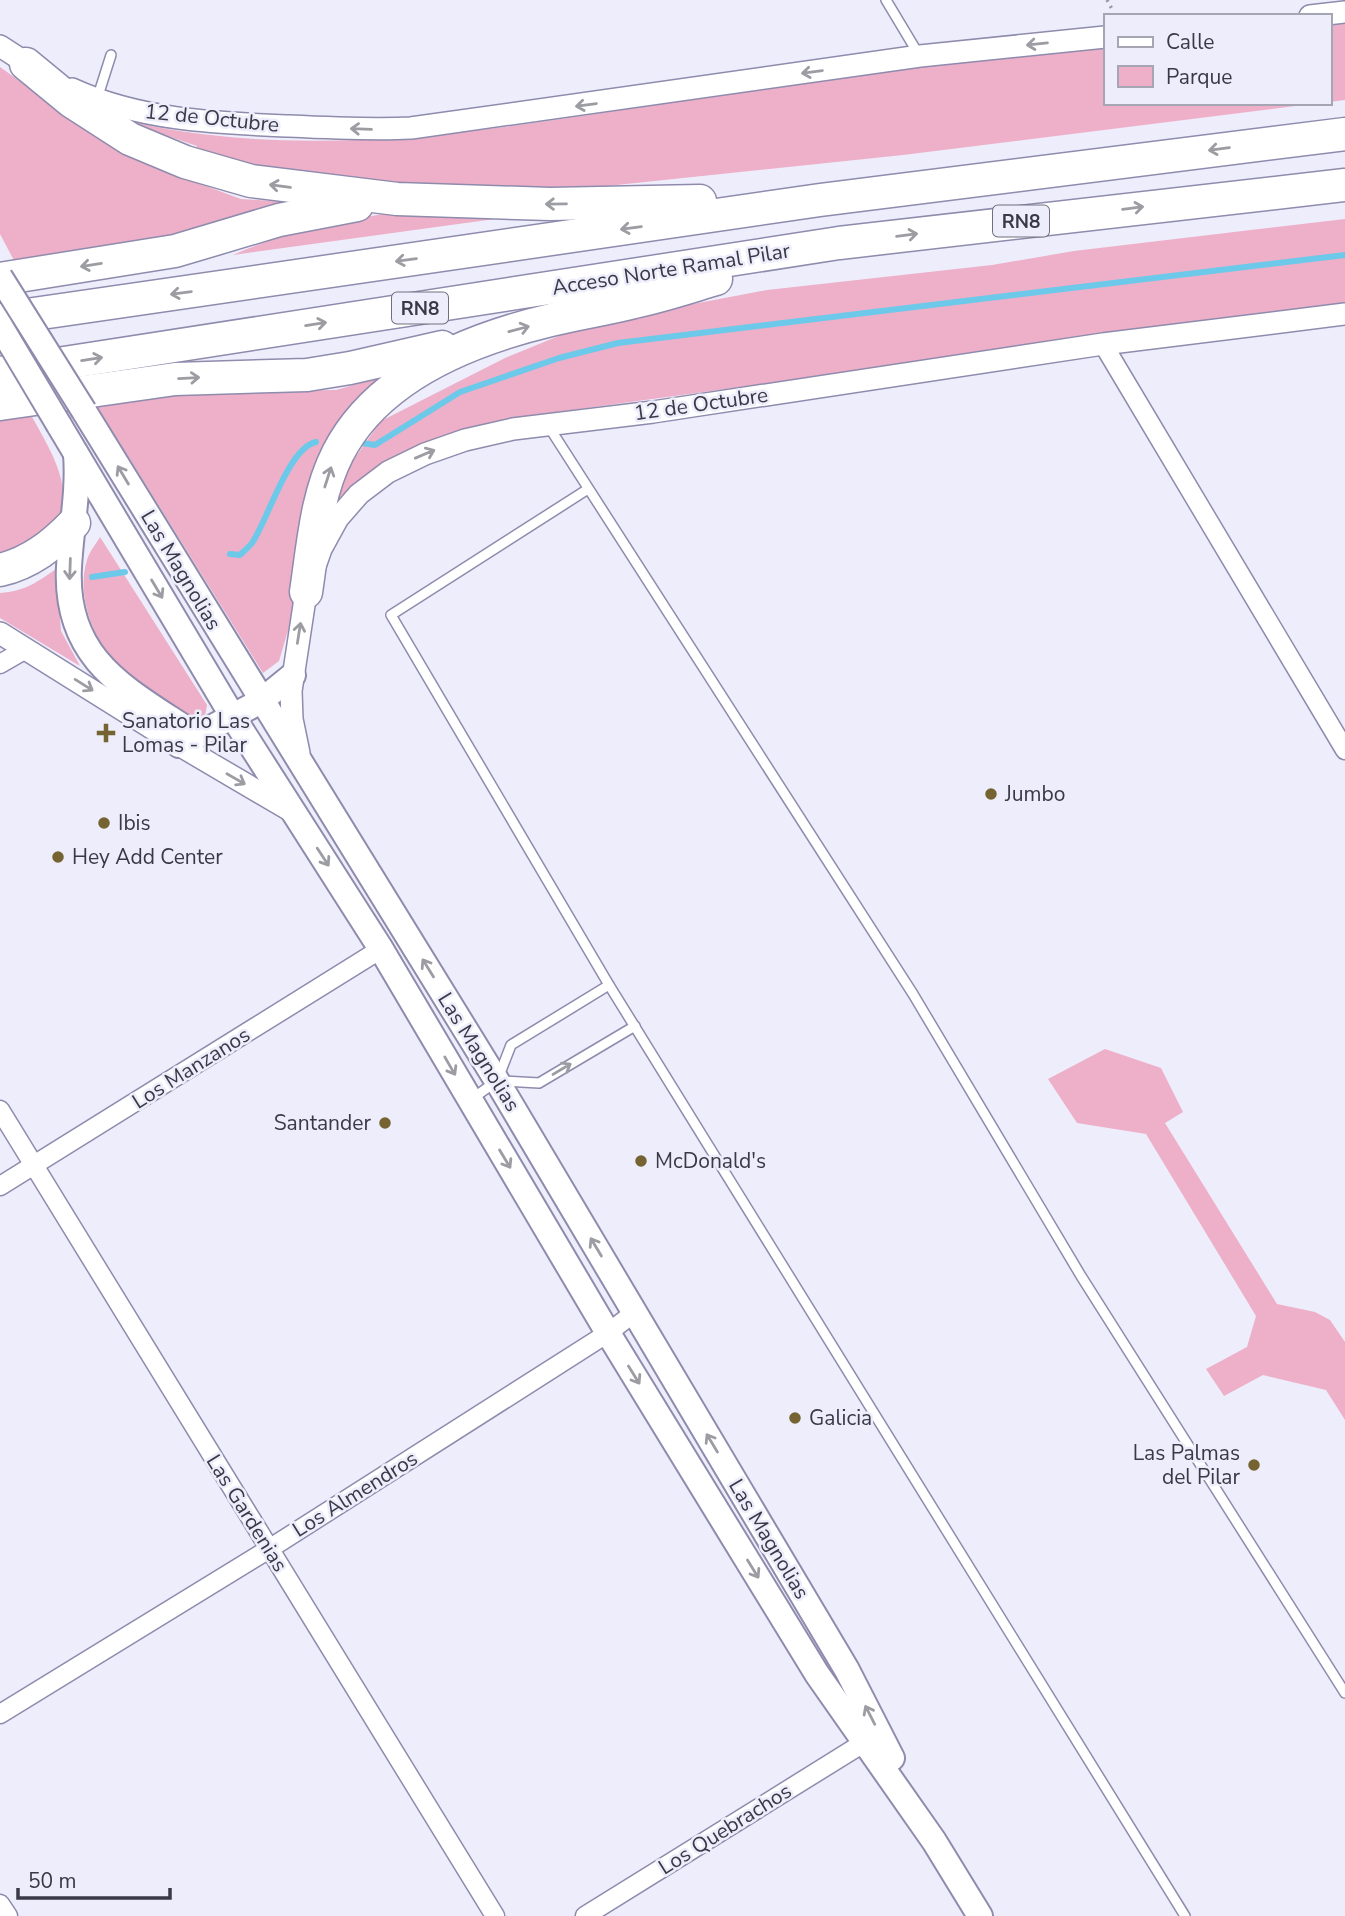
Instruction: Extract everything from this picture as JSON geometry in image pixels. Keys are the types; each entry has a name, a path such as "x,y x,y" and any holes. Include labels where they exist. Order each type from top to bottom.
{"highway":[{"path":"26,64 100,121 130,139 219,173 277,186 397,199 550,204 820,200"},
{"path":"1286,140 1345,125"},
{"name":"RN8","path":"0,319 820,200 1345,134"},
{"name":"Acceso Norte Ramal Pilar","path":"0,373 839,243 1345,185"},
{"path":"1202,200 1345,195"},
{"path":"0,278 175,251 298,216 337,207 397,199"},
{"path":"0,404 175,379 307,375 350,368 634,303 839,243"},
{"path":"306,592 320,502 332,465 347,436 369,410 394,387 433,363 486,338"},
{"path":"0,570 17,565 41,552 74,523"}],"main road":[{"name":"Las Magnolias","path":"0,278 498,1081 847,1670 934,1841"},
{"name":"Las Magnolias","path":"0,326 233,718 352,902 608,1334 817,1674 934,1841 980,1916"},
{"path":"75,452 77,484 69,568 71,601 75,622 86,645 106,672 188,740 261,701 293,675"}],"street":[{"path":"1328,14 1345,12"},
{"name":"12 de Octubre","path":"0,46 60,83 97,99 150,113 197,120 362,129 411,128 920,56 1104,37"},
{"name":"12 de Octubre","path":"303,769 292,719 293,675 306,592 321,549 338,518 359,494 404,463 445,446 488,434 547,424 653,412 1103,344 1345,314"},
{"path":"1103,344 1345,750"},
{"path":"0,633 188,740 293,812"},
{"path":"0,664 26,649"},
{"name":"Los Manzanos","path":"0,1186 381,950"},
{"name":"Las Gardenias","path":"0,1110 495,1916"},
{"name":"Los Almendros","path":"0,1714 268,1549 608,1334 635,1312"},
{"name":"Los Quebrachos","path":"585,1916 865,1742"},
{"path":"0,1904 8,1916"}],"lane":[{"path":"886,0 920,56"},
{"path":"97,99 111,55"},
{"path":"547,424 913,993 1080,1276 1345,1693"},
{"path":"588,489 391,615 609,985 1185,1916"},
{"path":"498,1081 511,1045 609,985"},
{"path":"469,1100 498,1081 539,1083 635,1026"}],"path":[{"path":"1107,0 1112,9"}],"green space":[{"path":"1345,20 1345,100 1331,102 1331,21"},
{"path":"1104,45 1104,105 1303,105 903,155 607,186 499,189 260,175 193,154 197,146 112,117 186,132 261,139 337,140 414,136 490,129 959,62"},
{"path":"0,67 104,141 143,163 241,199 302,203 242,221 18,268 0,234"},
{"path":"404,211 502,218 233,255 274,239 317,227"},
{"path":"1345,219 1345,304 528,416 443,436 391,460 352,485 333,508 342,476 381,421 505,358 588,324 767,290 992,265 1074,251"},
{"path":"410,369 306,527 292,617 279,661 263,673 95,403 174,393 336,390"},
{"path":"30,413 61,478 61,511 54,527 40,542 0,561 0,416"},
{"path":"100,537 207,705 205,716 196,722 184,718 117,665 94,630 85,601 84,573 88,557"},
{"path":"56,569 61,631 80,666 0,618 0,593 30,586"},
{"path":"1105,1049 1161,1068 1183,1112 1165,1123 1277,1304 1315,1312 1330,1320 1345,1342 1345,1420 1326,1390 1263,1375 1224,1396 1206,1369 1247,1347 1256,1316 1146,1134 1077,1123 1048,1079"}],"waterway":[{"path":"362,443 375,445 460,392 559,358 618,343 1345,255"},
{"path":"230,554 240,555 252,543 296,457 316,442"},
{"path":"92,577 125,572"}],"place":[{"name":"Sanatorio Las Lomas - Pilar","path":"106,733"},
{"name":"Jumbo","path":"991,794"},
{"name":"Ibis","path":"104,823"},
{"name":"Hey Add Center","path":"58,857"},
{"name":"Santander","path":"385,1123"},
{"name":"McDonald's","path":"641,1161"},
{"name":"Galicia","path":"795,1418"},
{"name":"Las Palmas del Pilar","path":"1254,1465"}]}
